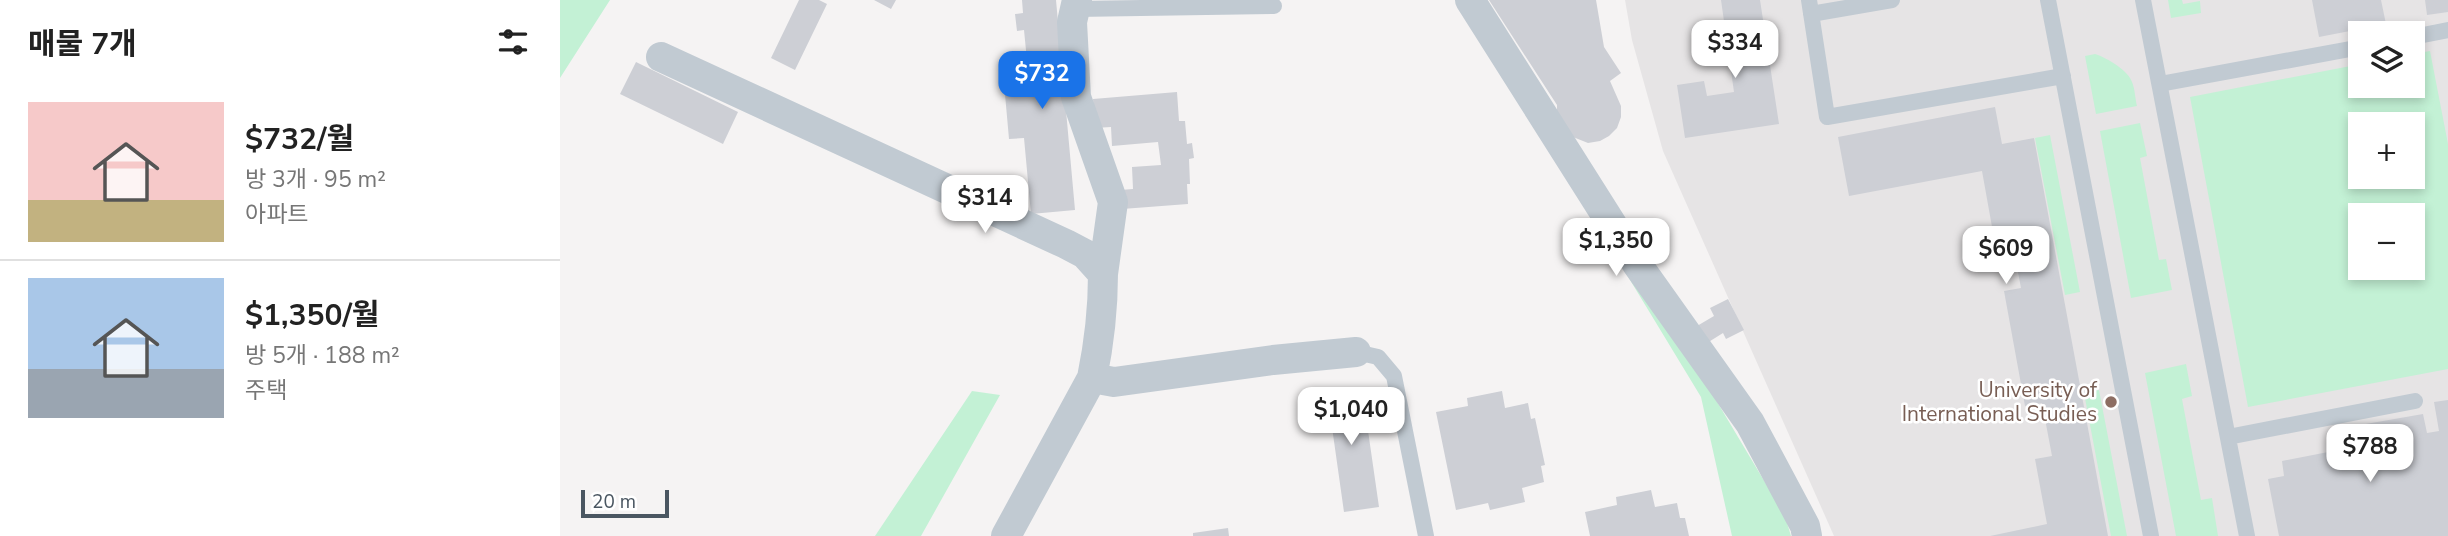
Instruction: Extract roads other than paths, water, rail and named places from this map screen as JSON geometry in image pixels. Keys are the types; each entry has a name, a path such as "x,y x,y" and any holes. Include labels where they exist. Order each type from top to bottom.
{"street":[{"path":"1470,0 1637,264 1750,423 1805,526 1807,536"},
{"path":"1006,536 1092,378 1099,337 1103,274 1113,202 1076,97 1072,22 1076,5"},
{"path":"661,57 1066,244 1085,254 1103,274"},
{"path":"1092,378 1114,382 1273,360 1356,352"}],"lane":[{"path":"2049,0 2151,536"},
{"path":"2143,0 2247,536"},
{"path":"1882,1 1810,7 1827,117 2063,76"},
{"path":"1076,5 1274,6"},
{"path":"2425,35 2448,30"},
{"path":"2160,84 2348,49"},
{"path":"1356,352 1378,357 1394,376 1426,536"},
{"path":"2228,437 2415,401"}],"place":[{"name":"University of International Studies","path":"2111,402"}]}
